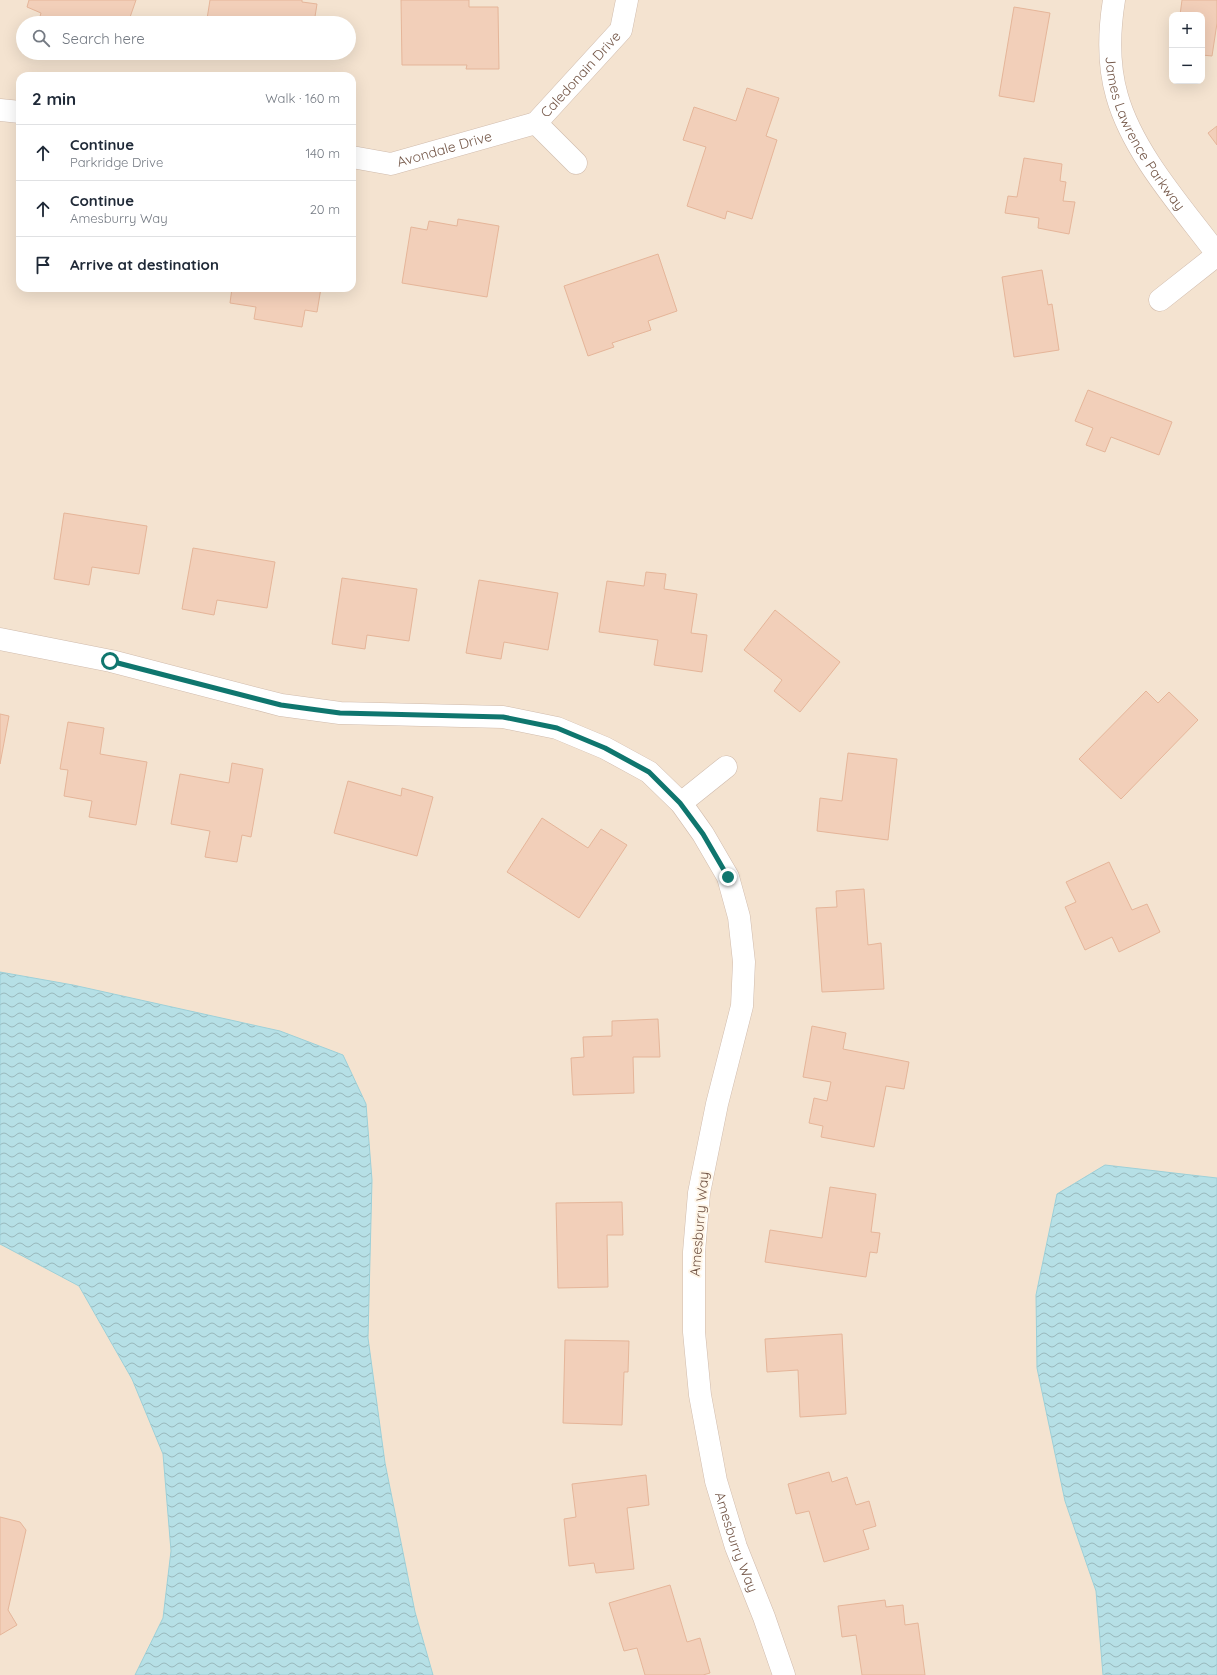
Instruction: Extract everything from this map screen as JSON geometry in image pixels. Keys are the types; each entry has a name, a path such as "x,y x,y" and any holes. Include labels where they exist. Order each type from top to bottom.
{"street":[{"name":"Caledonain Drive","path":"536,123 621,30 627,0"},
{"name":"James Lawrence Parkway","path":"1114,0 1111,24 1111,61 1117,96 1130,131 1154,170 1217,255"},
{"path":"0,110 16,112"},
{"name":"Avondale Drive","path":"356,158 391,164 536,123"},
{"path":"536,123 576,163"},
{"path":"1160,300 1217,255"},
{"name":"Amesburry Way","path":"0,639 110,661 281,705 340,713 503,717 557,728 605,748 649,772 680,803 703,834 728,877 739,917 744,962 742,1006 717,1104 699,1193 694,1260 694,1332 700,1395 716,1481 731,1532 784,1675"},
{"path":"680,803 726,767"}],"shaded area":[{"path":"0,0 1217,0 1217,1675 0,1675"}],"water":[{"path":"0,972 73,985 280,1031 343,1055 366,1104 372,1180 368,1338 385,1463 415,1612 433,1675 135,1675 163,1618 171,1551 163,1454 132,1379 79,1286 0,1244"},
{"path":"1105,1165 1217,1178 1217,1675 1103,1675 1096,1591 1065,1501 1037,1368 1036,1295 1057,1194"}],"building":[{"path":"29,0 136,0 130,16 40,16 41,13 27,7"},
{"path":"210,0 302,0 302,2 317,4 315,16 207,16"},
{"path":"401,0 469,0 469,7 498,7 499,69 466,69 467,65 402,65"},
{"path":"1182,0 1217,0 1217,23 1212,56 1205,55 1205,12 1180,12"},
{"path":"1014,7 1050,13 1034,102 999,96"},
{"path":"747,88 779,98 766,136 777,140 752,219 727,211 725,219 687,206 706,147 683,140 694,107 736,121"},
{"path":"1217,126 1217,145 1208,133"},
{"path":"1024,158 1062,164 1060,181 1066,182 1063,201 1075,202 1069,234 1038,228 1039,218 1005,213 1008,196 1017,197"},
{"path":"458,219 499,226 487,297 402,283 411,227 427,230 429,221 457,226"},
{"path":"658,254 677,311 648,321 651,330 612,343 614,347 588,356 564,286"},
{"path":"1042,270 1048,305 1052,304 1059,350 1014,357 1002,277"},
{"path":"231,292 320,292 317,312 305,310 302,327 254,319 256,307 230,303"},
{"path":"1088,390 1172,422 1159,455 1111,437 1105,452 1086,445 1093,428 1075,421"},
{"path":"64,513 147,526 139,574 92,567 89,585 54,579"},
{"path":"193,548 275,562 267,608 217,600 214,615 182,609"},
{"path":"646,572 666,574 664,589 697,594 691,633 707,635 702,672 654,665 658,640 599,632 607,581 644,586"},
{"path":"342,578 417,589 409,641 367,635 365,649 332,644"},
{"path":"479,580 558,593 548,650 504,642 501,659 466,653"},
{"path":"775,610 840,662 800,712 774,691 782,680 744,650"},
{"path":"1146,691 1158,703 1169,692 1198,720 1121,799 1079,759"},
{"path":"0,714 9,716 0,764"},
{"path":"68,722 104,728 100,754 147,762 136,825 89,817 92,801 64,796 68,770 60,769"},
{"path":"848,753 897,759 888,840 817,831 820,798 842,801"},
{"path":"232,763 263,769 251,837 242,835 237,862 205,857 210,831 171,824 180,774 229,783"},
{"path":"348,781 401,796 402,788 433,797 417,856 334,833"},
{"path":"542,818 588,848 601,829 627,845 579,918 507,872"},
{"path":"1109,862 1132,910 1147,904 1160,932 1119,952 1112,937 1085,950 1065,907 1076,902 1066,882"},
{"path":"864,889 868,945 881,943 884,989 822,992 816,908 837,907 836,891"},
{"path":"658,1019 660,1057 633,1057 634,1093 573,1095 571,1058 584,1057 583,1037 612,1036 612,1021"},
{"path":"812,1026 846,1033 843,1049 909,1062 904,1089 886,1086 874,1147 821,1137 823,1126 809,1123 814,1098 827,1101 831,1082 803,1077"},
{"path":"830,1187 876,1194 871,1232 880,1233 877,1253 870,1252 866,1277 765,1262 770,1230 822,1238"},
{"path":"622,1202 623,1235 607,1235 608,1287 558,1288 556,1203"},
{"path":"842,1334 846,1414 800,1417 798,1370 767,1372 765,1339"},
{"path":"565,1340 629,1341 628,1372 624,1372 622,1425 563,1423"},
{"path":"829,1472 832,1482 847,1477 856,1505 869,1501 876,1526 863,1530 869,1549 824,1562 809,1511 796,1514 788,1484"},
{"path":"646,1475 649,1505 627,1508 634,1569 596,1573 594,1563 569,1566 564,1519 576,1517 572,1484"},
{"path":"0,1517 20,1522 26,1530 8,1610 17,1625 0,1635"},
{"path":"670,1585 687,1642 700,1638 710,1673 703,1675 645,1675 637,1648 624,1651 609,1603"},
{"path":"885,1600 886,1607 903,1605 905,1625 918,1623 925,1675 862,1675 856,1635 842,1637 838,1606"}],"route":[{"path":"110,661 281,705 340,713 503,717 557,728 605,748 649,772 680,803 703,834 728,877"}]}
